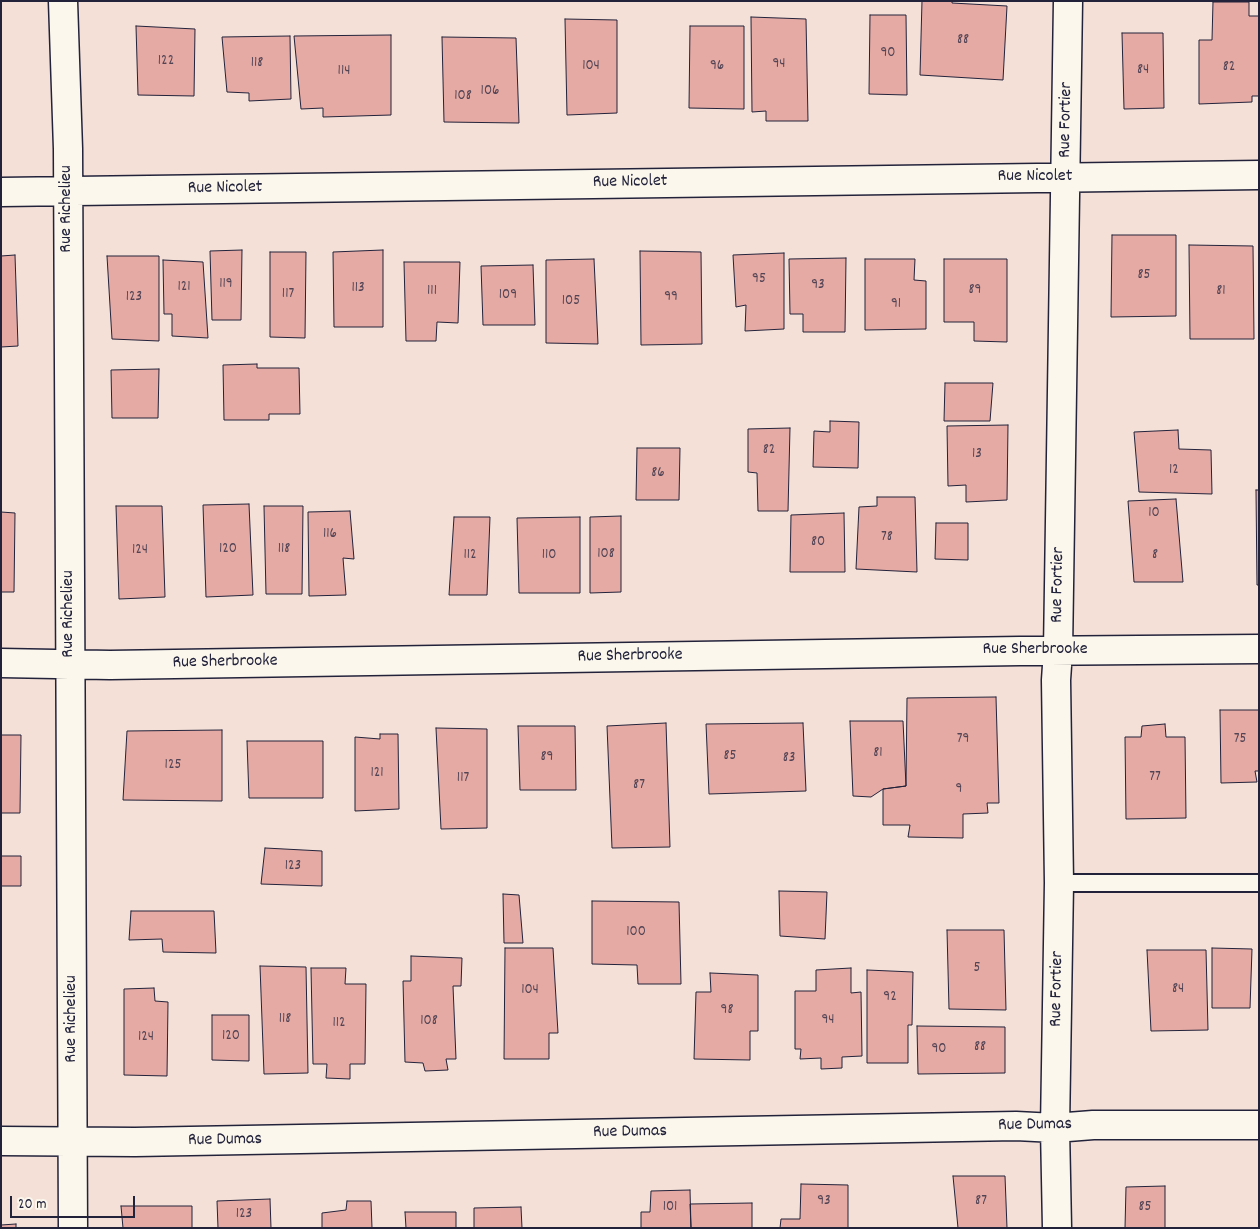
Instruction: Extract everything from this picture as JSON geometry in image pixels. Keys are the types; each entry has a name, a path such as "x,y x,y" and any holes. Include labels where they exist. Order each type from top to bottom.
{"street":[{"name":"Rue Richelieu","path":"63,1 68,190 73,1228"},
{"name":"Rue Fortier","path":"1056,1228 1055,1128 1059,883 1056,680 1068,1"},
{"name":"Rue Nicolet","path":"1,192 1259,175"},
{"name":"Rue Sherbrooke","path":"1,663 110,665 1259,649"},
{"name":"Rue Dumas","path":"1,1141 73,1142 1006,1127 1055,1128 1094,1125 1259,1125"}],"lane":[{"path":"1059,883 1259,883"}],"building":[{"path":"922,1 952,1 952,3 1007,6 1003,80 920,75"},
{"path":"1213,2 1249,2 1249,16 1259,16 1259,96 1252,96 1252,102 1199,104 1199,40 1212,40"},
{"path":"870,15 906,15 907,95 869,94"},
{"path":"751,17 806,19 808,121 766,121 766,111 752,112"},
{"path":"565,19 617,20 617,113 567,115"},
{"path":"136,26 195,29 194,96 138,95"},
{"path":"690,26 744,26 744,109 689,108"},
{"path":"1122,33 1163,33 1164,108 1124,109"},
{"path":"391,35 391,115 323,117 323,108 301,109 294,36"},
{"path":"290,36 291,99 249,101 249,93 227,92 222,37"},
{"path":"442,37 516,38 519,123 444,122"},
{"path":"1112,235 1176,235 1176,316 1111,317"},
{"path":"1189,245 1253,246 1254,339 1190,339"},
{"path":"242,250 241,320 212,320 210,251"},
{"path":"383,250 383,327 334,327 333,252"},
{"path":"640,251 701,252 702,344 641,345"},
{"path":"270,252 306,252 305,338 270,337"},
{"path":"784,253 784,329 745,331 746,305 736,307 733,255"},
{"path":"15,255 18,346 1,347 1,256"},
{"path":"107,256 159,256 159,341 112,339"},
{"path":"846,258 845,332 803,332 803,314 790,314 789,259"},
{"path":"594,259 598,344 546,343 546,260"},
{"path":"865,259 915,259 914,280 926,281 926,329 865,330"},
{"path":"944,259 1007,259 1007,342 974,341 974,322 944,322"},
{"path":"163,260 203,262 208,338 172,336 172,314 164,314"},
{"path":"404,262 460,262 458,323 437,322 436,341 406,341"},
{"path":"533,265 535,325 483,325 481,266"},
{"path":"257,364 257,368 299,368 300,414 269,414 269,420 224,420 223,365"},
{"path":"159,369 158,418 112,418 111,370"},
{"path":"945,383 993,383 990,421 944,421"},
{"path":"830,421 859,422 858,468 813,467 814,431 830,432"},
{"path":"1008,425 1007,500 966,502 966,485 948,486 947,426"},
{"path":"790,428 788,511 758,511 757,473 748,472 748,429"},
{"path":"1178,430 1179,449 1211,450 1212,494 1139,492 1134,432"},
{"path":"637,448 680,448 679,500 636,500"},
{"path":"1256,490 1259,490 1259,585 1257,585"},
{"path":"877,497 915,497 917,572 856,569 859,507 877,506"},
{"path":"1176,499 1183,582 1134,582 1128,501"},
{"path":"249,504 253,595 206,597 203,505"},
{"path":"116,506 162,506 165,597 119,599"},
{"path":"264,506 303,506 302,594 266,594"},
{"path":"350,511 354,559 343,558 346,595 309,596 308,512"},
{"path":"1,512 15,513 14,592 1,592"},
{"path":"844,513 845,572 790,572 791,515"},
{"path":"621,516 621,592 590,593 590,517"},
{"path":"454,517 490,517 487,595 449,595"},
{"path":"580,517 580,593 519,593 517,518"},
{"path":"936,523 968,523 968,560 935,559"},
{"path":"996,697 999,803 987,803 988,813 963,814 963,838 908,837 910,825 883,825 883,789 906,786 907,698"},
{"path":"1220,710 1259,710 1259,771 1255,771 1257,782 1221,783"},
{"path":"850,721 903,721 906,786 883,789 871,797 853,796"},
{"path":"666,723 670,847 612,848 607,726"},
{"path":"803,723 806,791 709,794 706,724"},
{"path":"1165,724 1166,737 1185,737 1186,818 1126,819 1125,737 1141,737 1142,726"},
{"path":"518,726 575,726 576,790 520,790"},
{"path":"436,728 487,729 487,828 441,829"},
{"path":"222,730 222,801 123,800 127,731"},
{"path":"380,734 398,734 399,809 355,811 355,737 380,739"},
{"path":"1,735 21,735 20,813 1,813"},
{"path":"247,741 323,741 323,798 249,798"},
{"path":"265,848 322,851 322,886 261,884"},
{"path":"1,856 21,856 21,886 1,886"},
{"path":"779,891 827,892 825,939 780,936"},
{"path":"503,894 519,895 523,943 504,943"},
{"path":"592,901 679,902 681,984 638,984 637,965 592,964"},
{"path":"131,911 214,911 216,953 163,952 162,939 129,940"},
{"path":"947,930 1004,930 1006,1010 949,1009"},
{"path":"505,948 553,948 558,1033 549,1033 549,1059 504,1059"},
{"path":"1212,948 1252,949 1250,1008 1212,1008"},
{"path":"1147,950 1206,950 1208,1030 1151,1031"},
{"path":"411,956 462,958 461,986 453,986 456,1059 446,1059 448,1070 425,1071 423,1063 405,1062 403,981 411,981"},
{"path":"260,966 306,967 308,1073 264,1074"},
{"path":"311,968 346,968 345,984 366,984 365,1064 350,1064 350,1079 326,1078 327,1064 313,1064"},
{"path":"851,968 851,993 861,992 862,1056 842,1057 842,1068 821,1069 821,1058 800,1059 801,1049 795,1049 795,991 816,991 816,970"},
{"path":"867,970 913,972 912,1025 908,1025 908,1063 867,1063"},
{"path":"710,973 758,975 758,1031 750,1031 750,1060 694,1059 696,992 711,992"},
{"path":"154,988 155,1001 168,1002 167,1076 124,1075 124,989"},
{"path":"212,1015 249,1015 249,1061 212,1060"},
{"path":"917,1026 1005,1027 1005,1073 918,1074"},
{"path":"953,1176 1005,1176 1007,1228 958,1228"},
{"path":"801,1184 848,1185 848,1228 780,1228 781,1219 800,1219"},
{"path":"1165,1186 1165,1228 1125,1228 1126,1187"},
{"path":"690,1190 691,1228 641,1228 641,1212 650,1212 651,1191"},
{"path":"270,1199 271,1228 218,1228 217,1201"},
{"path":"347,1201 371,1201 372,1228 322,1228 322,1213 346,1210"},
{"path":"752,1203 752,1228 691,1228 690,1204"},
{"path":"121,1206 192,1206 192,1228 123,1228"},
{"path":"521,1207 522,1228 474,1228 474,1208"},
{"path":"405,1212 456,1212 456,1228 406,1228"},
{"path":"16,1224 16,1228 1,1228 1,1225"}]}
